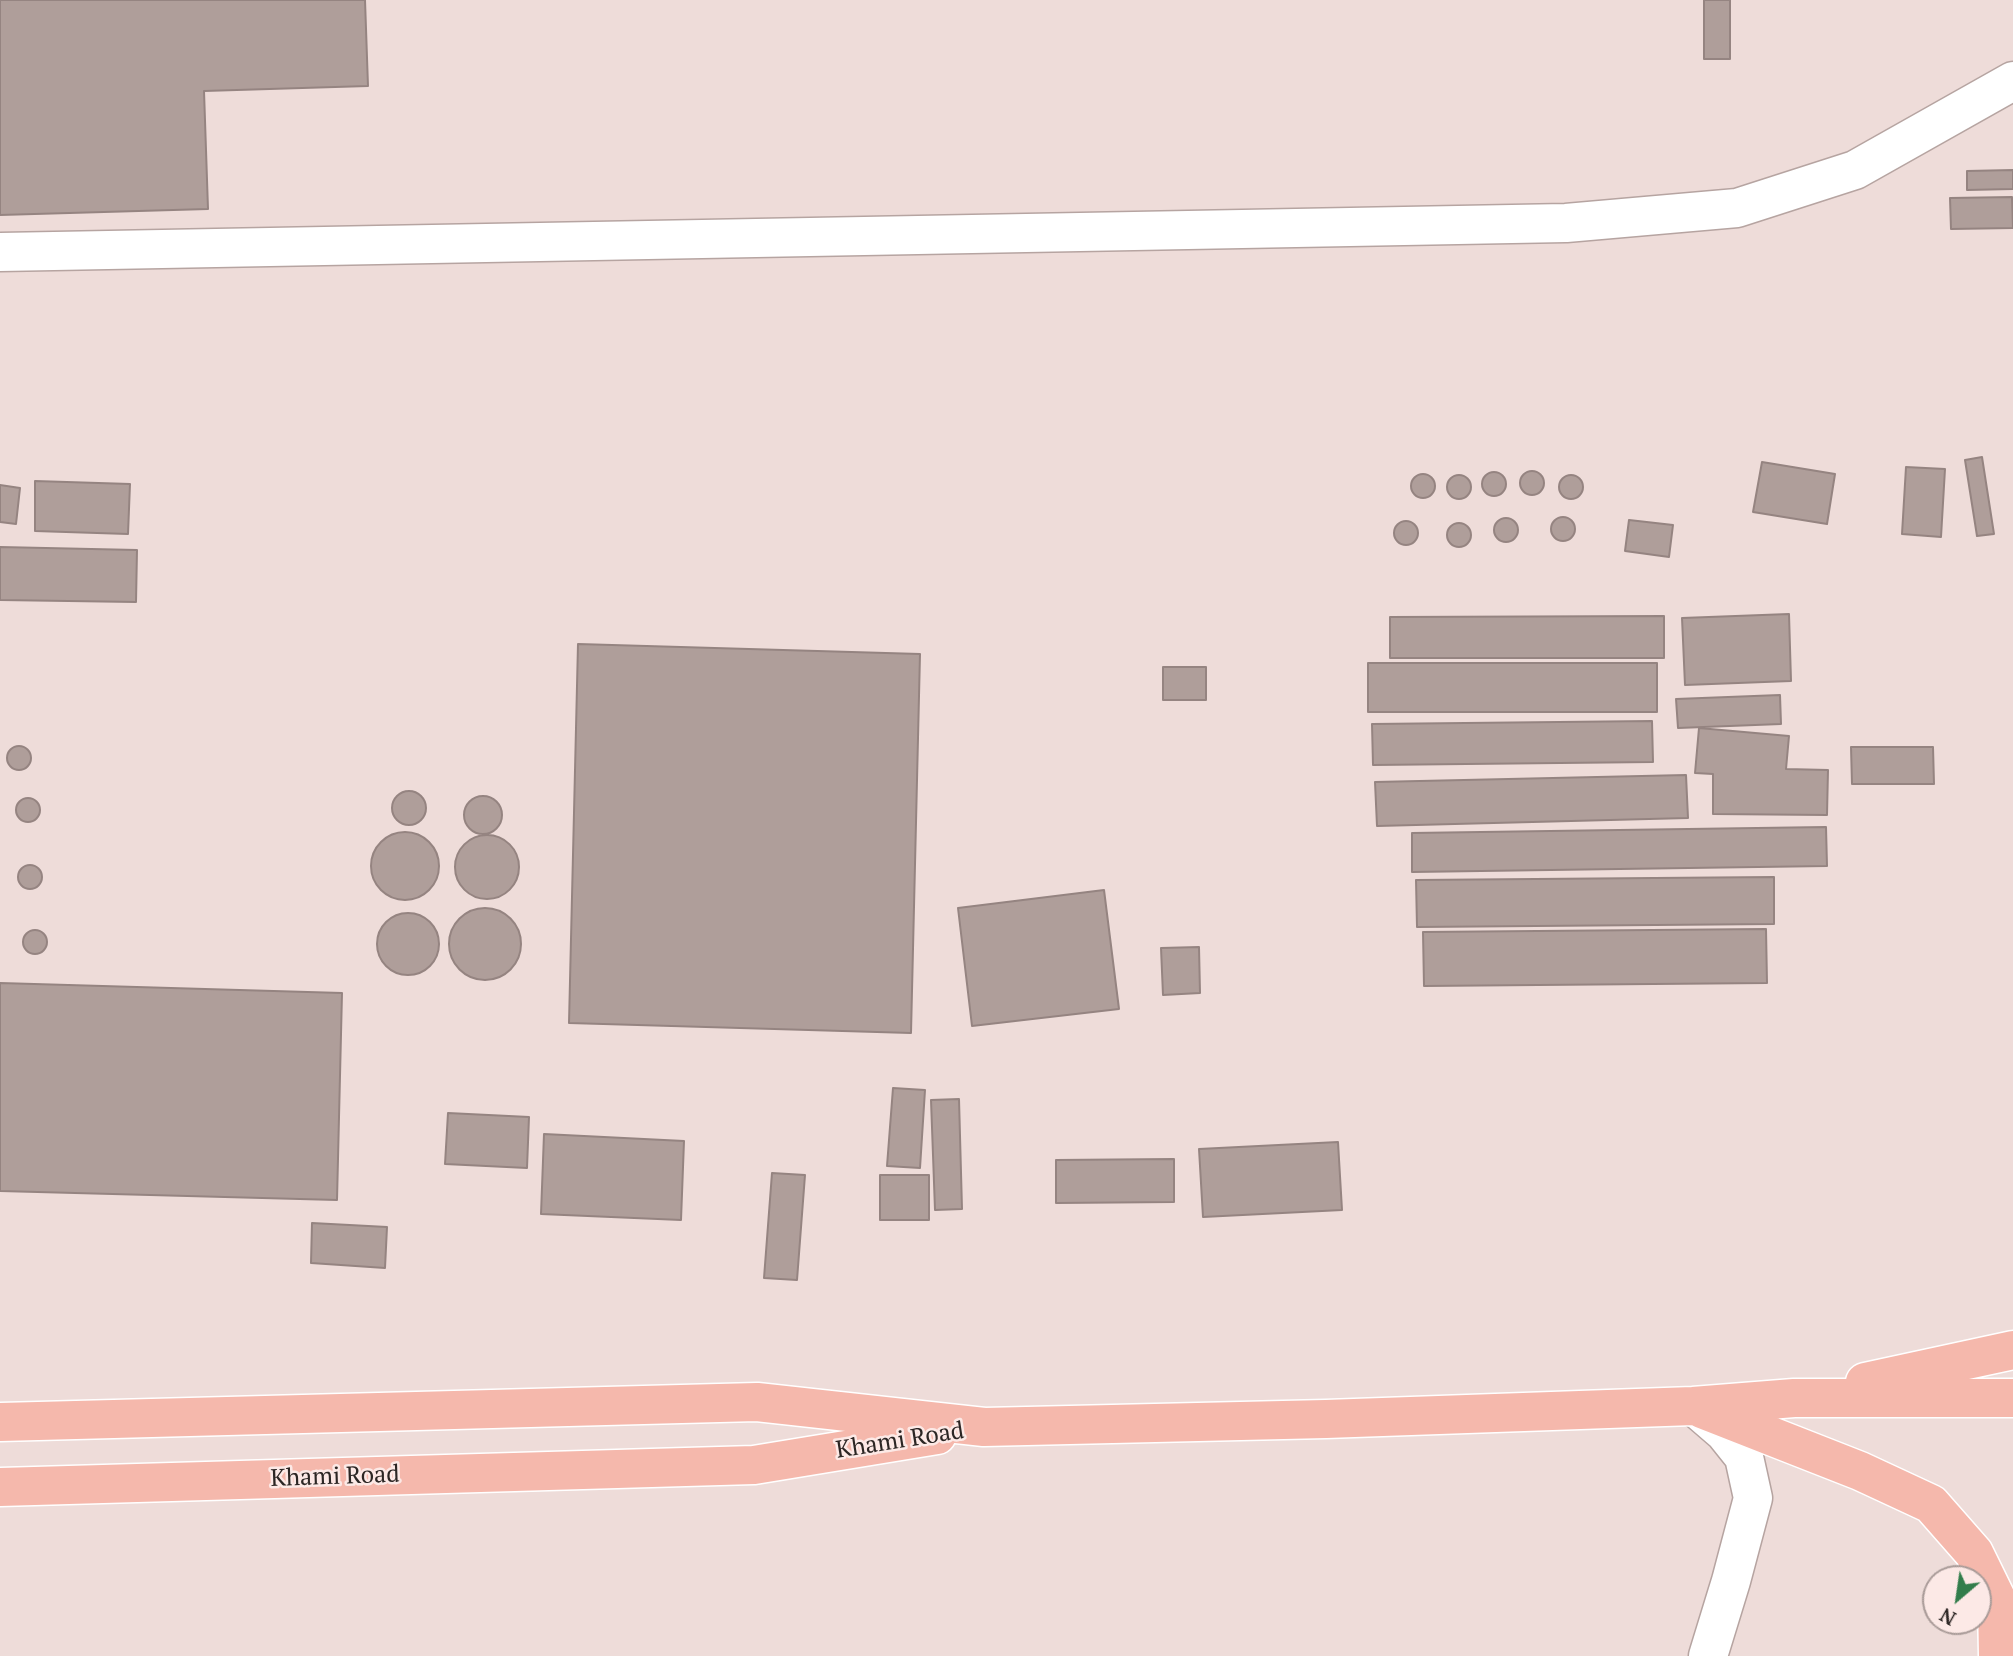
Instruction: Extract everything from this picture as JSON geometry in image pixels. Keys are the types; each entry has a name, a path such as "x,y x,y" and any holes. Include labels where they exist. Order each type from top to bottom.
{"main road":[{"path":"1794,1398 2013,1350"},
{"path":"984,1427 1326,1419 1693,1406 1794,1398 2013,1398"},
{"name":"Khami Road","path":"0,1422 757,1402 984,1427"},
{"path":"1693,1406 1860,1471 1931,1504 1975,1553 1997,1600 1998,1656"},
{"name":"Khami Road","path":"0,1487 754,1465 984,1427"}],"lane":[{"path":"0,251 1566,223 1737,208 1855,170 2013,81"},
{"path":"1693,1406 1724,1432 1744,1457 1752,1498 1709,1656"}],"building":[{"path":"0,0 365,0 368,86 204,91 208,209 0,215"},
{"path":"1704,0 1730,0 1730,59 1704,59"},
{"path":"2013,170 2013,189 1967,190 1967,171"},
{"path":"2012,197 2013,228 1951,229 1950,198"},
{"path":"1982,457 1994,534 1977,536 1965,460"},
{"path":"1762,462 1835,474 1827,524 1753,512"},
{"path":"1906,467 1945,469 1941,537 1902,534"},
{"path":"1532,471 1541,474 1544,483 1541,492 1532,495 1523,492 1520,483 1523,474"},
{"path":"1494,472 1503,475 1506,484 1503,493 1494,496 1485,493 1482,484 1485,475"},
{"path":"1423,474 1432,477 1435,486 1432,495 1423,498 1414,495 1411,486 1414,477"},
{"path":"1459,475 1468,478 1471,487 1468,496 1459,499 1450,496 1447,487 1450,478"},
{"path":"1571,475 1580,478 1583,487 1580,496 1571,499 1562,496 1559,487 1562,478"},
{"path":"35,481 130,484 128,534 35,531"},
{"path":"0,485 20,488 16,524 0,522"},
{"path":"1563,517 1572,520 1575,529 1572,538 1563,541 1554,538 1551,529 1554,520"},
{"path":"1506,518 1515,521 1518,530 1515,539 1506,542 1497,539 1494,530 1497,521"},
{"path":"1629,520 1673,525 1669,557 1625,551"},
{"path":"1406,521 1415,524 1418,533 1415,542 1406,545 1397,542 1394,533 1397,524"},
{"path":"1459,523 1468,526 1471,535 1468,544 1459,547 1450,544 1447,535 1450,526"},
{"path":"0,547 137,550 136,602 0,600"},
{"path":"1789,614 1791,681 1685,685 1682,618"},
{"path":"1664,616 1664,658 1390,658 1390,617"},
{"path":"578,644 920,654 911,1033 569,1023"},
{"path":"1368,663 1657,663 1657,712 1368,712"},
{"path":"1163,667 1206,667 1206,700 1163,700"},
{"path":"1780,695 1781,724 1678,728 1676,699"},
{"path":"1652,721 1653,762 1373,765 1372,724"},
{"path":"1699,728 1789,736 1786,769 1828,770 1827,815 1713,814 1713,774 1695,773"},
{"path":"19,746 28,749 31,758 28,767 19,770 10,767 7,758 10,749"},
{"path":"1851,747 1933,747 1934,784 1852,784"},
{"path":"1686,775 1688,818 1377,826 1375,782"},
{"path":"409,791 421,796 426,808 421,820 409,825 397,820 392,808 397,796"},
{"path":"483,796 496,802 502,815 496,828 483,834 470,828 464,815 470,802"},
{"path":"28,798 37,801 40,810 37,819 28,822 19,819 16,810 19,801"},
{"path":"1826,827 1827,866 1412,872 1412,833"},
{"path":"398,832 412,832 424,837 434,847 439,866 434,885 424,895 412,900 398,900 386,895 376,885 371,873 371,859 376,847 386,837"},
{"path":"481,835 493,835 510,844 517,855 517,879 510,890 493,899 481,899 469,894 460,885 455,873 455,861 460,849 469,840"},
{"path":"30,865 39,868 42,877 39,886 30,889 21,886 18,877 21,868"},
{"path":"1774,877 1774,924 1417,927 1416,880"},
{"path":"1104,890 1119,1009 972,1026 958,908"},
{"path":"485,908 505,914 515,924 521,944 515,964 505,974 485,980 465,974 455,964 449,944 455,924 465,914"},
{"path":"402,913 414,913 430,922 437,932 437,956 430,966 414,975 402,975 391,970 382,961 377,950 377,938 382,927 391,918"},
{"path":"1766,929 1767,983 1424,986 1423,932"},
{"path":"35,930 44,933 47,942 44,951 35,954 26,951 23,942 26,933"},
{"path":"1199,947 1200,993 1163,995 1161,948"},
{"path":"0,983 342,993 337,1200 0,1191"},
{"path":"893,1088 925,1090 920,1168 887,1166"},
{"path":"959,1099 962,1209 935,1210 931,1100"},
{"path":"448,1113 529,1117 527,1168 445,1164"},
{"path":"544,1134 684,1141 681,1220 541,1214"},
{"path":"1338,1142 1342,1210 1203,1217 1199,1149"},
{"path":"1174,1159 1174,1202 1056,1203 1056,1160"},
{"path":"772,1173 805,1175 797,1280 764,1278"},
{"path":"880,1175 929,1175 929,1220 880,1220"},
{"path":"312,1223 387,1227 385,1268 311,1263"}]}
